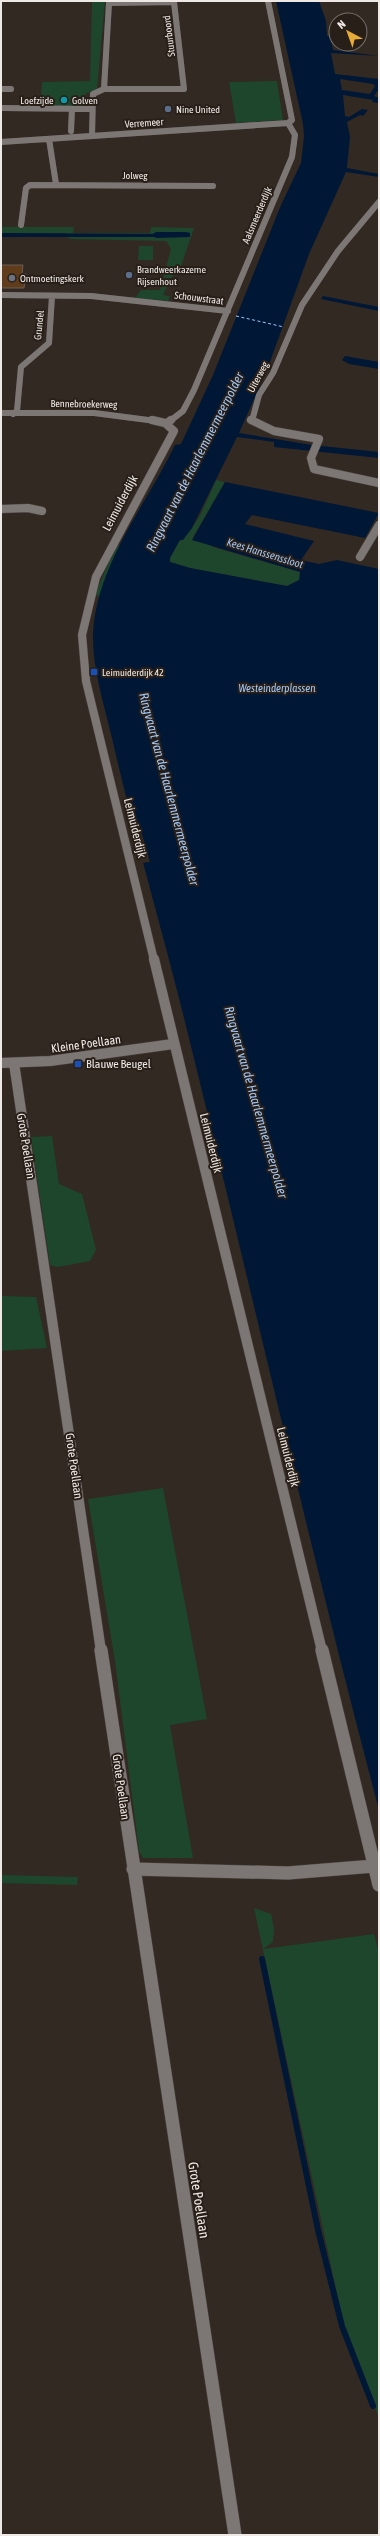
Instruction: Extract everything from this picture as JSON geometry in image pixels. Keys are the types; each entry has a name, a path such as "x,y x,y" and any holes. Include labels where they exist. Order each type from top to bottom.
{"street":[{"name":"Aalsmeerderdijk","path":"166,423 183,411 187,405 292,157 294,135 288,123 292,120 268,1"},
{"name":"Stuurboord","path":"174,2 184,89 104,89 109,3 174,2"},
{"name":"Loefzijde","path":"1,89 12,89"},
{"path":"92,136 92,94 104,89"},
{"name":"Loefzijde","path":"1,108 92,109"},
{"path":"71,131 72,109"},
{"name":"Verremeer","path":"1,142 288,123"},
{"path":"48,139 56,184"},
{"name":"Jolweg","path":"21,225 27,187 56,184 213,186"},
{"name":"Uiterweg","path":"379,202 338,251 302,305 273,373 259,395 251,420 268,429 319,439 310,462 314,469 379,483"},
{"name":"Schouwstraat","path":"1,296 103,297 228,311"},
{"name":"Grundel","path":"13,414 17,411 21,367 49,343 52,296"},
{"name":"Bennebroekerweg","path":"1,413 120,415 147,417 166,423"},
{"name":"Leimuiderdijk","path":"166,423 174,431 96,577 82,635 86,681 173,1044 379,1885"},
{"path":"1,509 28,508 42,511"},
{"path":"360,557 379,525"},
{"name":"Kleine Poellaan","path":"1,1063 50,1061 173,1044"},
{"name":"Grote Poellaan","path":"14,1063 133,1869 235,2535"},
{"path":"133,1869 288,1873 374,1866"}],"green space":[{"path":"92,1 105,1 97,89 85,94 85,106 40,107 42,82 90,81"},
{"path":"277,81 283,120 236,123 229,82"},
{"path":"1,227 74,227 73,233 150,233 151,227 194,228 179,272 174,273 163,295 170,296 168,301 135,298 141,290 160,290 171,249 166,241 71,239 67,237 66,233 1,233"},
{"path":"139,246 153,246 153,260 138,260"},
{"path":"216,480 225,482 193,537 216,548 300,572 300,580 287,586 190,568 170,562 170,557 174,548 192,528 199,517"},
{"path":"121,545 99,597 95,594 116,546"},
{"path":"52,1136 59,1184 82,1194 96,1250 90,1261 58,1267 50,1265 31,1137"},
{"path":"1,1296 36,1297 47,1348 1,1351"},
{"path":"163,1488 207,1719 170,1725 193,1858 143,1858 139,1851 115,1661 88,1499"},
{"path":"1,1875 78,1877 77,1885 1,1883"},
{"path":"254,1908 271,1914 274,1928 273,1942 263,1949 374,1934 379,1953 379,2418 344,2326"}],"water":[{"path":"276,1 319,1 326,21 328,52 348,52 379,56 331,53 335,74 379,79 379,89 374,96 379,98 379,103 372,102 373,100 343,95 345,116 349,117 362,109 368,110 363,116 360,115 347,122 350,137 347,168 379,174 379,177 346,172 309,254 267,370 239,433 312,445 379,452 379,458 274,447 274,442 237,437 192,528 183,540 180,540 170,558 170,562 190,568 287,586 299,580 300,572 192,540 225,482 379,513 365,538 252,515 245,524 314,541 301,560 319,564 337,560 379,569 379,1810 328,1612 208,1113 120,773 96,673 93,646 96,608 103,583 125,536 175,445 181,444 213,375 281,205 301,163 304,136 303,124","holes":["340,79 373,84 375,86 370,94 342,90"]},
{"path":"1,233 177,234 178,237 1,237"},
{"path":"323,296 379,307 379,311 321,299"},
{"path":"345,356 379,362 379,369 349,364 342,360"}],"pier":[{"path":"139,824 150,862 141,863 131,825"}],"building":[{"name":"Ontmoetingskerk","path":"1,265 23,265 22,274 26,274 24,288 1,288"}],"waterway":[{"path":"156,235 186,235"},
{"path":"262,1959 318,2230 342,2326 373,2406"}],"ferry route":[{"path":"236,316 284,327"}],"place":[{"name":"Golven","path":"64,100"},
{"name":"Nine United","path":"168,109"},
{"name":"Brandweerkazerne Rijsenhout","path":"129,275"},
{"name":"Ontmoetingskerk","path":"12,278"},
{"name":"Leimuiderdijk 42","path":"94,672"},
{"name":"Blauwe Beugel","path":"78,1064"}],"water label":[{"name":"Ringvaart van de Haarlemmermeerpolder","path":"195,462"},
{"name":"Kees Hanssenssloot","path":"265,553"},
{"name":"Westeinderplassen","path":"277,688"},
{"name":"Ringvaart van de Haarlemmermeerpolder","path":"169,789"},
{"name":"Ringvaart van de Haarlemmermeerpolder","path":"256,1102"}]}
